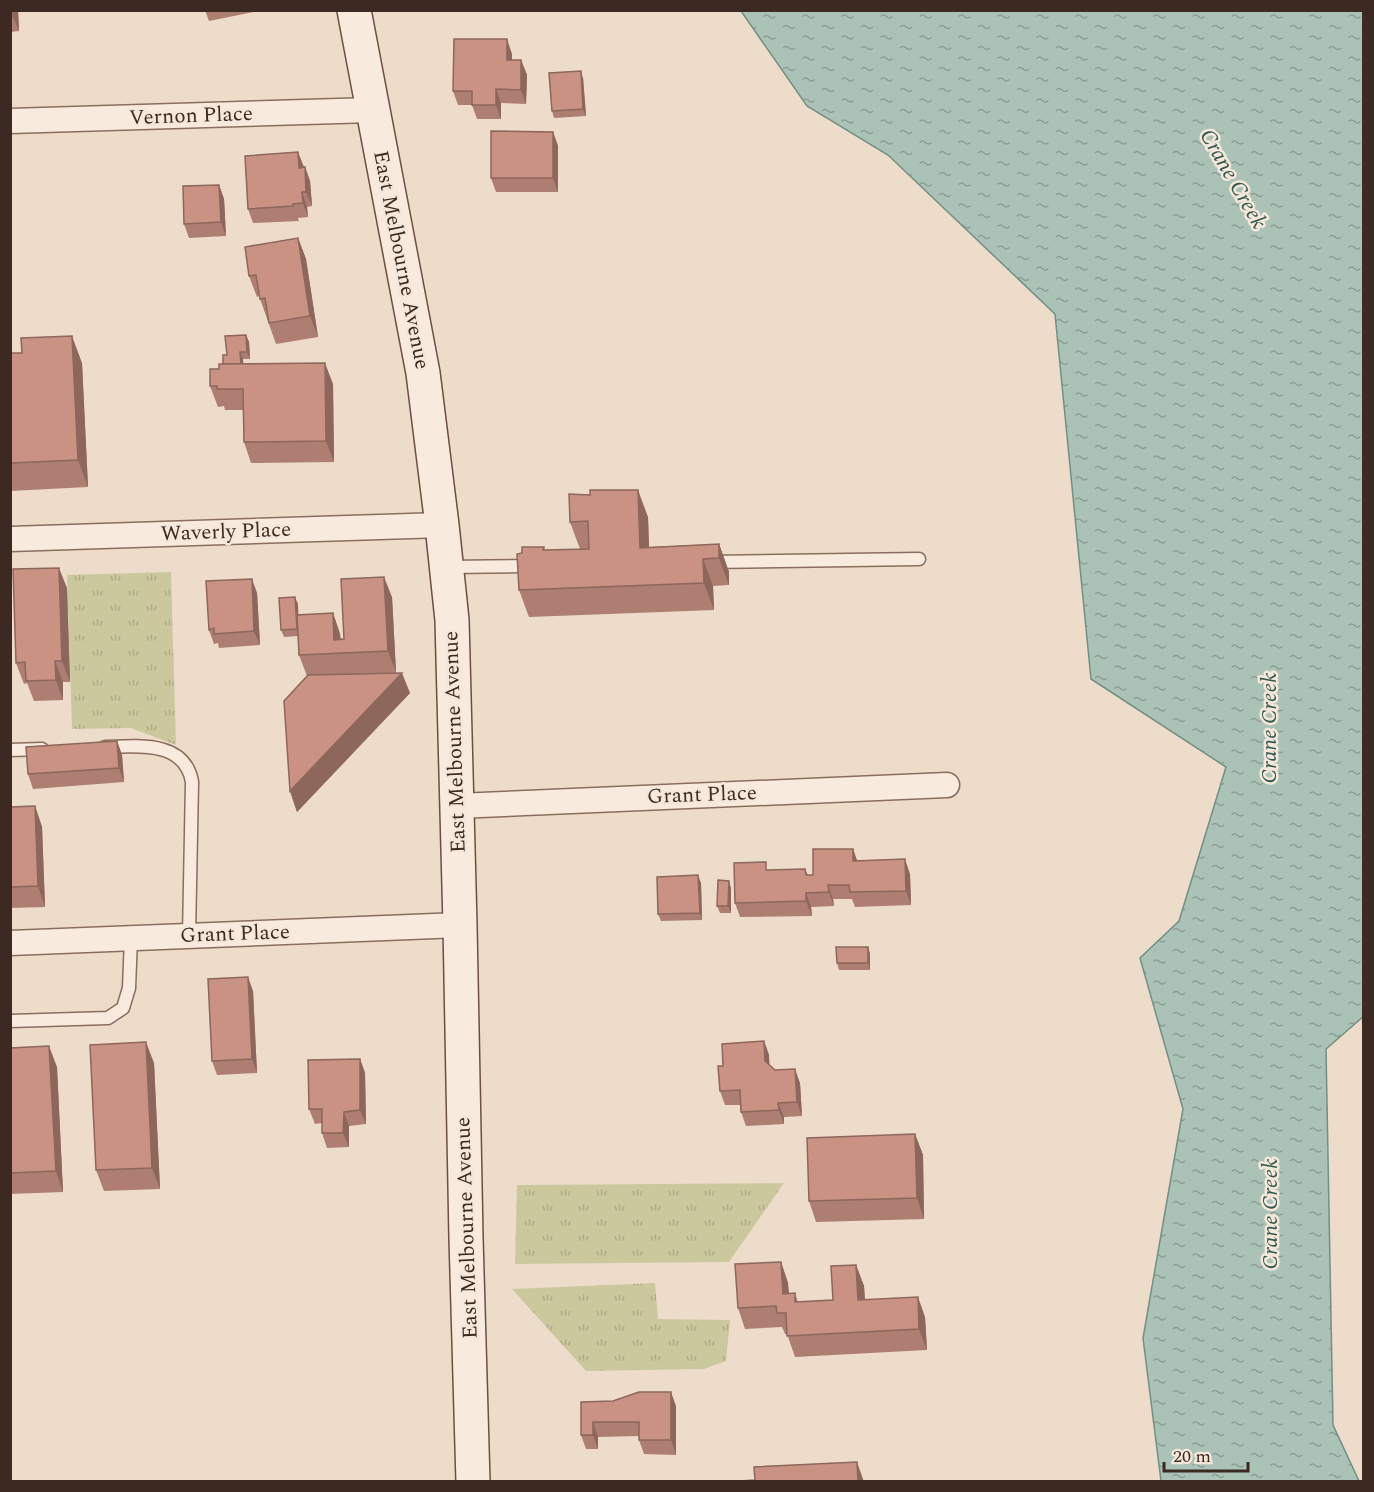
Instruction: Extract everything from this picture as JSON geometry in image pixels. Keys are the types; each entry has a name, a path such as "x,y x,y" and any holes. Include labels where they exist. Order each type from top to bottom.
{"street":[{"name":"East Melbourne Avenue","path":"354,10 423,373 452,620 473,1482"},
{"name":"Vernon Place","path":"10,122 372,110"},
{"name":"Waverly Place","path":"10,539 442,525"},
{"name":"Grant Place","path":"457,806 947,785"},
{"name":"Grant Place","path":"10,943 460,925"}],"lane":[{"path":"694,562 919,559"},
{"path":"447,567 541,566"},
{"path":"94,747 129,746 168,751 180,758 190,771 192,782 189,936"},
{"path":"10,750 58,748"},
{"path":"10,1022 108,1018 123,1008 129,988 131,938"}],"green space":[{"path":"171,572 176,745 131,728 72,729 67,575"},
{"path":"784,1183 729,1262 515,1264 517,1185"},
{"path":"655,1283 658,1319 730,1320 726,1361 704,1369 586,1371 512,1289"}],"water":[{"name":"Crane Creek","path":"741,11 1363,11 1364,1016 1326,1049 1333,1425 1359,1481 1161,1481 1143,1338 1183,1109 1140,958 1179,921 1226,767 1091,679 1055,314 888,155 807,106"}],"building":[{"path":"454,39 507,39 507,60 521,60 521,90 496,89 496,105 472,105 472,91 453,91"},
{"path":"581,71 583,109 552,111 549,73"},
{"path":"491,131 553,132 553,178 491,178"},
{"path":"298,152 299,168 305,167 306,192 302,192 303,203 293,204 293,206 248,209 245,156"},
{"path":"219,185 221,222 184,224 183,186"},
{"path":"298,238 310,316 269,323 265,298 260,299 256,275 249,276 245,247"},
{"path":"246,335 247,352 240,352 241,364 223,364 223,355 227,355 225,336"},
{"path":"72,336 78,460 10,463 10,353 22,353 21,338"},
{"path":"325,363 326,441 244,442 243,389 217,389 217,386 210,386 210,369 219,369 219,364"},
{"path":"590,490 638,490 640,548 719,544 719,558 703,559 704,583 519,590 517,554 522,553 522,547 544,547 543,550 589,549 588,521 570,522 569,494 590,495"},
{"path":"59,568 62,661 55,661 56,680 26,681 25,662 16,663 13,569"},
{"path":"384,577 388,651 299,655 297,615 333,613 334,640 344,639 341,579"},
{"path":"252,579 254,631 214,634 214,628 209,630 206,581"},
{"path":"295,597 297,629 281,630 279,598"},
{"path":"402,673 290,791 284,701 308,675"},
{"path":"117,741 119,768 28,774 26,747"},
{"path":"35,806 38,886 10,887 10,807"},
{"path":"813,849 853,849 853,861 905,859 906,891 850,892 849,885 828,885 829,892 806,893 806,901 735,903 734,863 766,862 766,870 805,869 806,875 813,875"},
{"path":"698,875 700,913 658,914 657,877"},
{"path":"718,880 729,881 728,906 717,906"},
{"path":"836,947 868,947 868,963 837,963"},
{"path":"248,977 252,1059 212,1061 208,979"},
{"path":"764,1041 765,1061 775,1070 795,1069 797,1102 778,1103 779,1110 741,1112 740,1090 720,1091 718,1066 723,1066 722,1044"},
{"path":"146,1042 152,1168 96,1170 90,1045"},
{"path":"49,1046 56,1171 10,1173 10,1048"},
{"path":"360,1059 360,1110 344,1112 343,1133 322,1133 322,1109 309,1109 308,1060"},
{"path":"915,1134 917,1198 809,1201 807,1138"},
{"path":"781,1262 783,1294 795,1293 795,1302 833,1300 831,1266 856,1265 858,1300 918,1297 919,1329 787,1336 786,1313 777,1313 776,1306 738,1308 735,1264"},
{"path":"639,1392 671,1392 671,1440 639,1440 639,1422 593,1422 593,1435 581,1435 581,1402 613,1401"},
{"path":"857,1462 858,1482 724,1482 755,1480 754,1467"}]}
